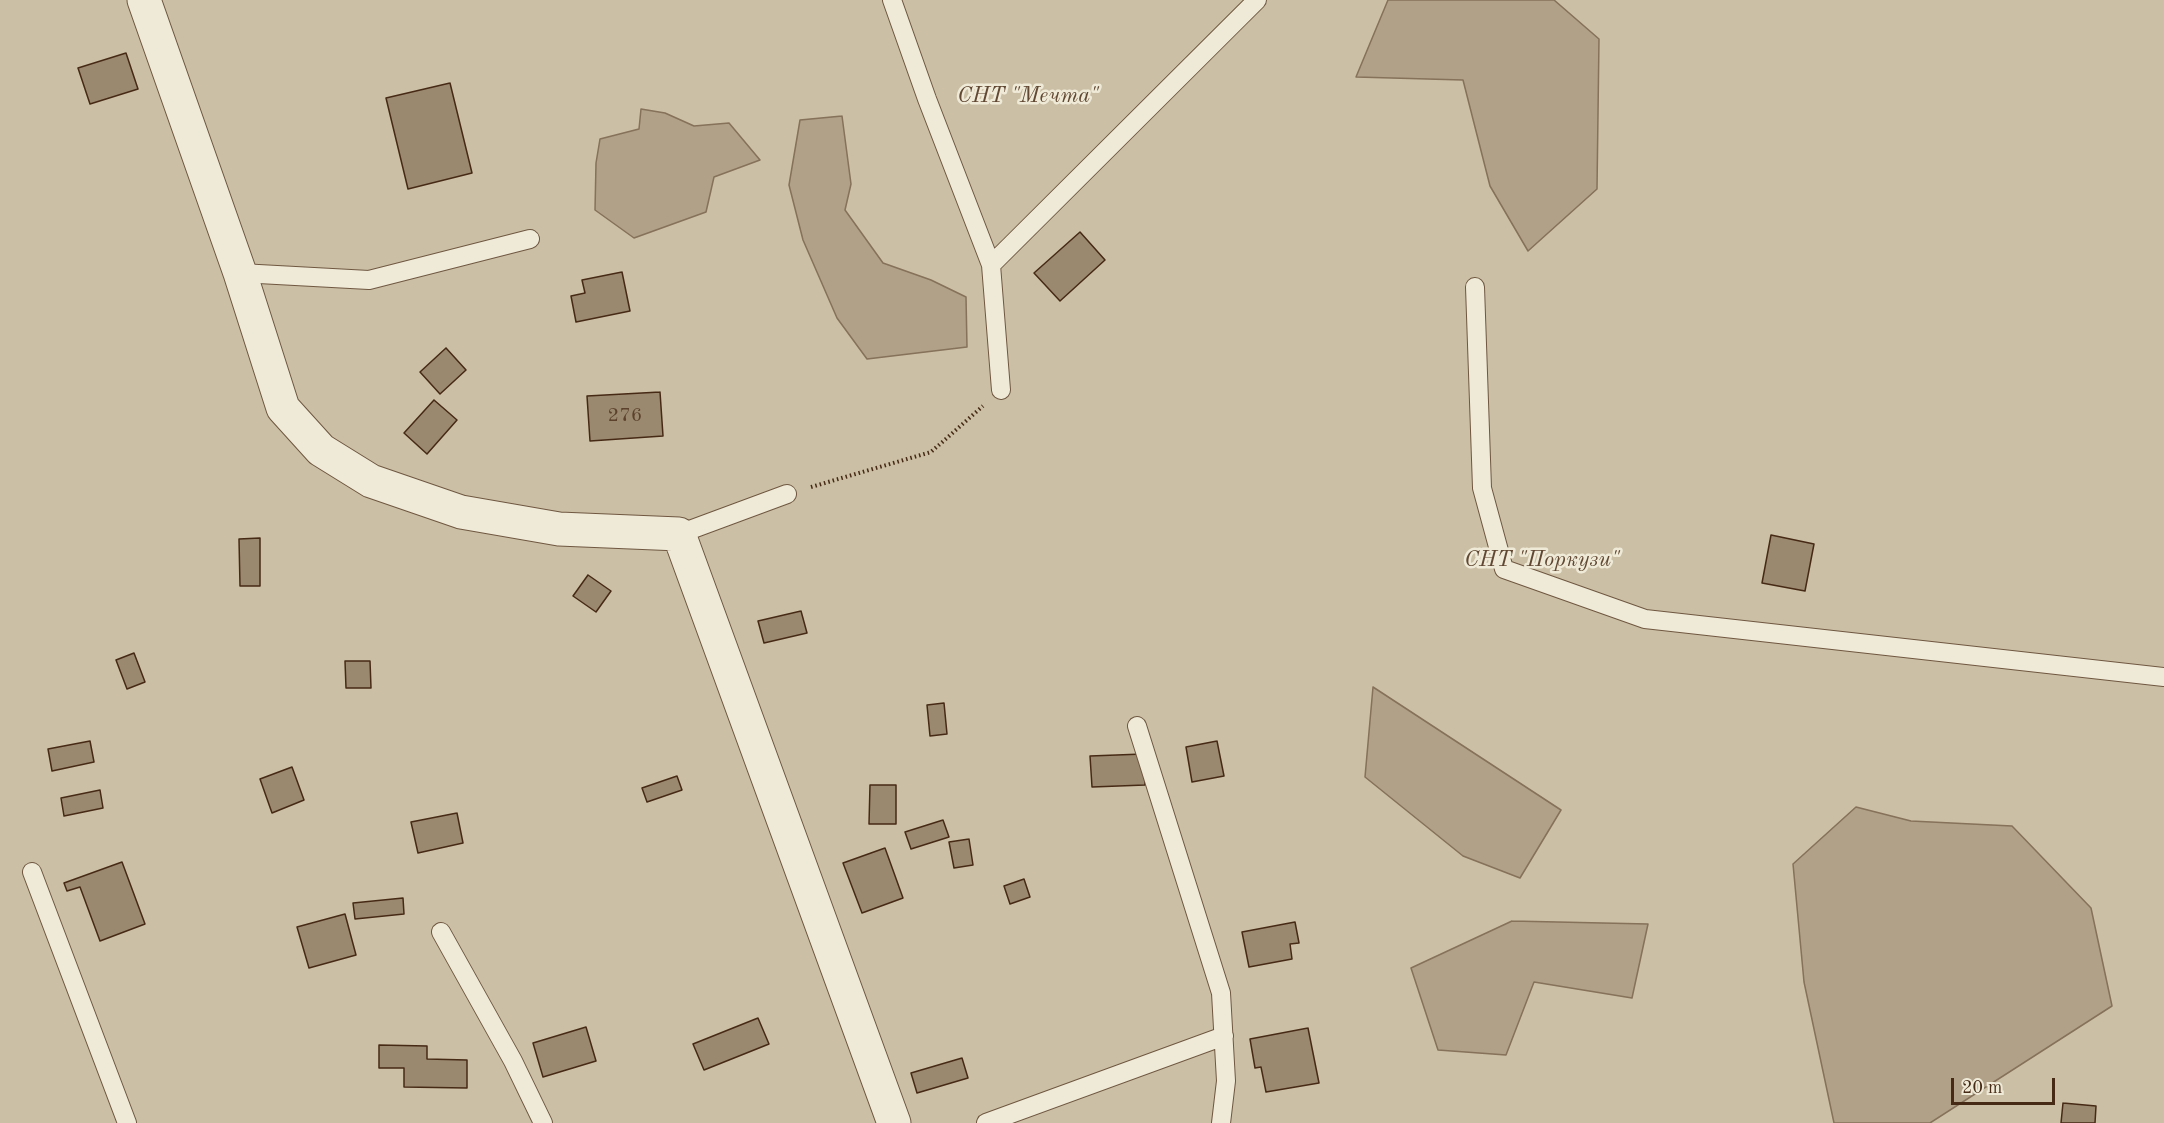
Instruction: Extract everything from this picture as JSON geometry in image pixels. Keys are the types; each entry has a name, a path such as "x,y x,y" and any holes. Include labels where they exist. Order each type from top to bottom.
{"street":[{"path":"144,0 240,273 283,408 321,450 371,482 461,513 559,529 679,534 894,1123"}],"lane":[{"path":"892,0 927,99 991,265 1001,390"},
{"path":"991,265 1257,0"},
{"path":"240,273 369,280 530,239"},
{"path":"1475,287 1482,488 1504,569 1645,619 2164,677"},
{"path":"679,534 787,494"},
{"path":"1137,726 1221,993 1226,1081 1221,1123"},
{"path":"32,873 127,1123"},
{"path":"441,932 513,1060 543,1123"},
{"path":"986,1123 1224,1036"}],"path":[{"path":"787,494 931,452 1001,390"}],"green space":[{"name":"СНТ \"Поркузи\"","path":"0,0 2164,0 2164,1123 0,1123"}],"shaded area":[{"path":"1388,0 1554,0 1599,39 1597,189 1528,251 1490,186 1463,80 1356,77"},
{"path":"641,109 665,113 694,126 729,123 760,160 714,177 706,212 634,238 595,210 596,163 600,139 639,129"},
{"path":"842,116 851,184 845,210 883,263 931,280 966,297 967,347 867,359 837,318 803,240 789,185 800,120"},
{"path":"1373,687 1561,810 1520,878 1463,856 1365,777"},
{"path":"1856,807 1911,821 2012,826 2091,908 2112,1006 1930,1123 1834,1123 1804,982 1793,864"},
{"path":"1512,921 1648,924 1632,998 1534,982 1506,1055 1438,1050 1411,968"}],"building":[{"path":"126,53 138,89 90,104 78,68"},
{"path":"450,83 472,173 408,189 386,98"},
{"path":"1080,232 1105,260 1060,301 1034,273"},
{"path":"622,272 630,311 576,322 571,296 585,293 582,280"},
{"path":"446,348 466,370 440,394 420,372"},
{"path":"660,392 663,436 590,441 587,396"},
{"path":"434,400 457,420 427,454 404,433"},
{"path":"1771,535 1814,544 1805,591 1762,583"},
{"path":"260,538 260,586 240,586 239,539"},
{"path":"588,575 611,591 596,612 573,596"},
{"path":"801,611 807,633 764,643 758,621"},
{"path":"134,653 145,682 127,689 116,660"},
{"path":"345,661 370,661 371,688 346,688"},
{"path":"944,703 947,734 930,736 927,705"},
{"path":"90,741 94,762 52,771 48,749"},
{"path":"1217,741 1224,776 1192,782 1186,747"},
{"path":"1143,754 1145,785 1092,787 1090,756"},
{"path":"292,767 304,800 272,813 260,779"},
{"path":"677,776 682,790 647,802 642,788"},
{"path":"870,785 896,785 896,824 869,824"},
{"path":"100,790 103,808 64,816 61,798"},
{"path":"457,813 463,843 418,853 411,822"},
{"path":"943,820 949,837 911,849 905,832"},
{"path":"969,839 973,865 954,868 949,842"},
{"path":"885,848 903,898 862,913 843,863"},
{"path":"122,862 145,924 100,941 80,887 67,891 64,883"},
{"path":"1024,879 1030,897 1010,904 1004,886"},
{"path":"403,898 404,914 355,919 353,903"},
{"path":"345,914 356,955 309,968 297,927"},
{"path":"1295,922 1299,943 1290,944 1292,959 1249,967 1242,932"},
{"path":"758,1018 769,1044 704,1070 693,1044"},
{"path":"586,1027 596,1061 543,1077 533,1043"},
{"path":"1308,1028 1319,1083 1266,1092 1261,1067 1255,1068 1250,1039"},
{"path":"379,1045 427,1046 427,1059 467,1060 467,1088 404,1087 404,1068 379,1068"},
{"path":"962,1058 968,1078 917,1093 911,1073"},
{"path":"2063,1103 2096,1106 2095,1123 2061,1123"}],"park label":[{"name":"СНТ \"Мечта\"","path":"1028,96"}]}
